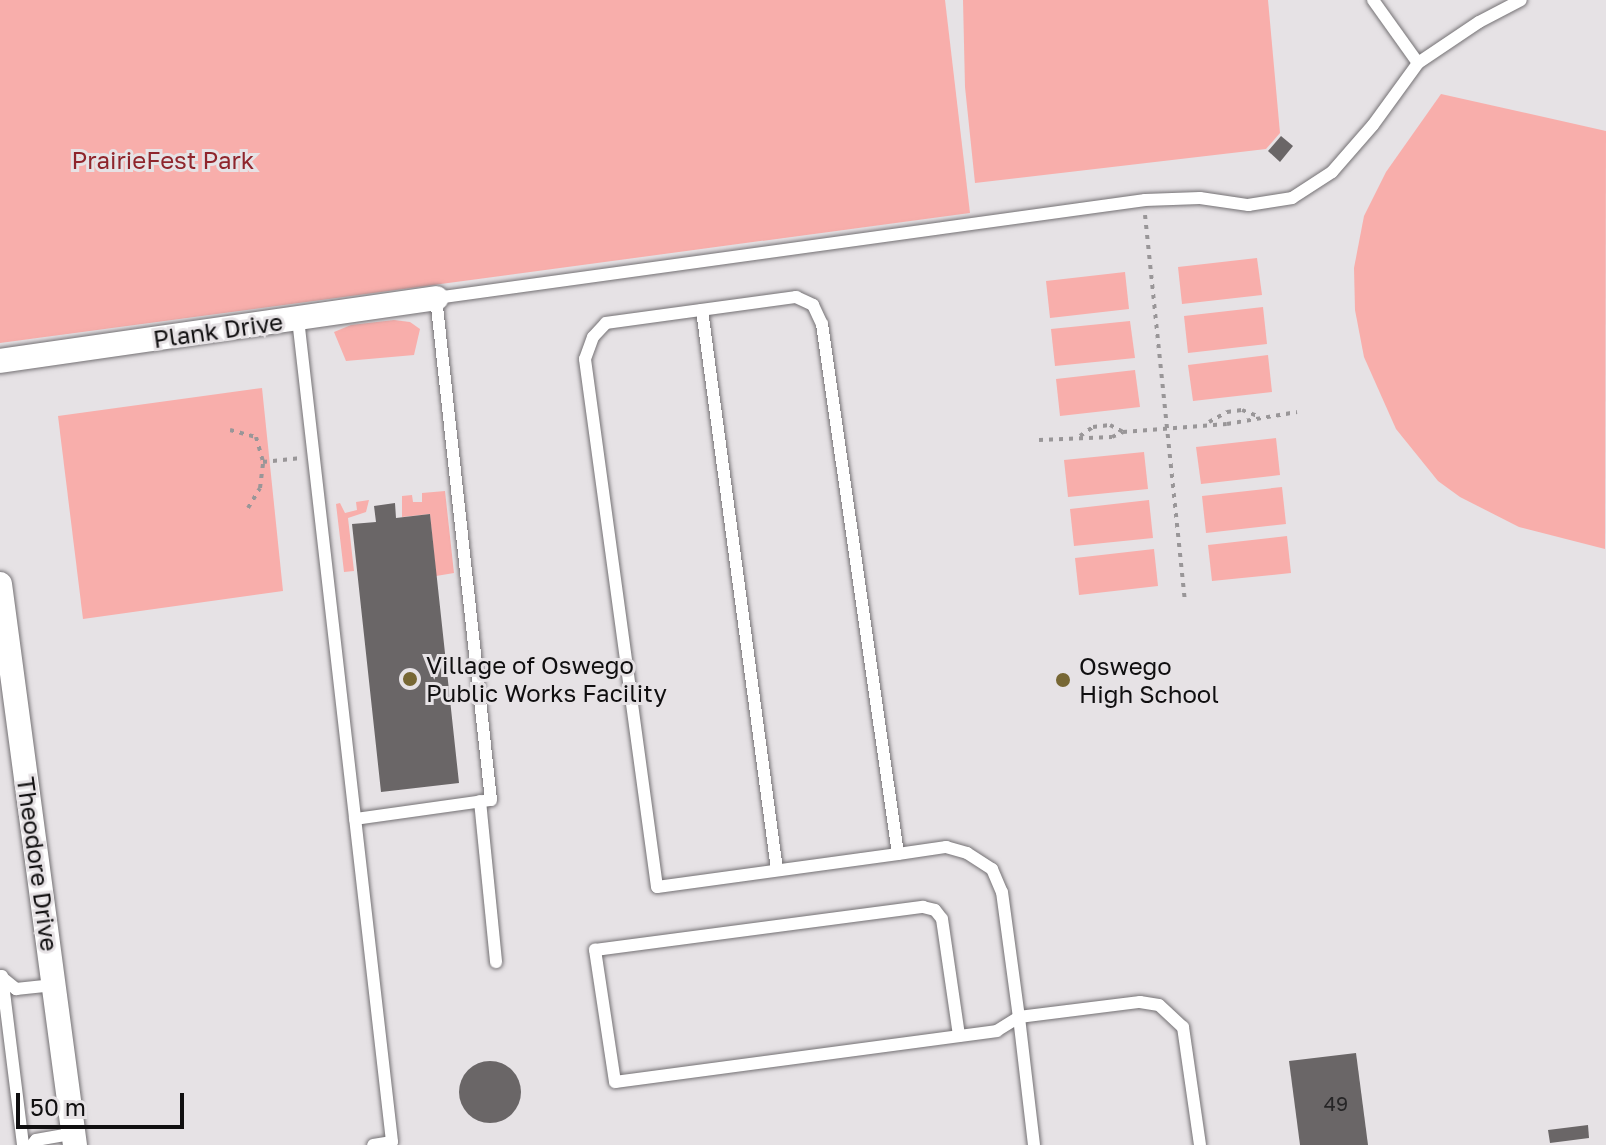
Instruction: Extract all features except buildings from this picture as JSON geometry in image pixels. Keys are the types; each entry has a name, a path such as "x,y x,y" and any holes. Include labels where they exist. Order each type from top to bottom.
{"street":[{"name":"Plank Drive","path":"0,361 436,298"},
{"name":"Theodore Drive","path":"0,584 4,651 74,1139"}],"lane":[{"path":"1373,0 1418,63"},
{"path":"355,819 491,800 436,298 1145,200 1200,198 1248,205 1292,198 1332,172 1373,125 1418,63 1479,22 1521,0"},
{"path":"898,854 822,324 813,305 796,297 606,323 593,337 585,359 657,887 777,870 898,854 946,847 967,853 992,869 1002,892 1034,1145"},
{"path":"702,310 777,870"},
{"path":"298,319 392,1142 373,1145"},
{"path":"480,801 496,962"},
{"path":"959,1036 942,919 935,910 923,907 595,950 615,1082 997,1031 1019,1017 1140,1002 1159,1005 1183,1027 1200,1145"},
{"path":"1,976 16,989 54,985"},
{"path":"1,976 23,1145"},
{"path":"32,1145 36,1140 74,1139"}],"path":[{"path":"1145,213 1185,599"},
{"path":"1207,423 1227,412 1242,410 1260,417"},
{"path":"1039,440 1112,437 1123,432 1207,423 1227,424 1297,412"},
{"path":"1078,437 1093,427 1110,425 1123,432"},
{"path":"230,430 244,431 256,437 263,462 260,488 248,508"},
{"path":"263,462 301,458"}],"green space":[{"name":"PrairieFest Park","path":"0,0 945,0 970,213 0,343"},
{"path":"963,0 1268,0 1280,133 1266,149 975,183 965,87"},
{"path":"1441,94 1606,131 1605,549 1519,527 1460,497 1438,481 1396,429 1364,357 1355,310 1354,268 1364,216 1386,172"},
{"path":"1257,258 1262,295 1182,304 1178,267"},
{"path":"1125,272 1129,309 1050,318 1046,281"},
{"path":"1263,307 1267,344 1188,353 1184,316"},
{"path":"394,320 410,322 420,329 414,355 346,361 334,332 351,325"},
{"path":"1130,321 1135,358 1055,366 1051,329"},
{"path":"1268,355 1272,392 1193,401 1188,365"},
{"path":"1135,370 1140,407 1060,416 1056,379"},
{"path":"262,388 283,591 83,619 58,416"},
{"path":"1276,438 1280,475 1201,484 1196,447"},
{"path":"1144,452 1148,489 1068,497 1064,460"},
{"path":"1282,487 1286,524 1206,533 1202,496"},
{"path":"445,491 454,573 436,576 430,514 402,517 402,496 412,495 413,502 422,502 422,493"},
{"path":"369,500 366,512 348,518 354,571 344,572 336,504 340,503 345,513 357,510 356,502"},
{"path":"1149,500 1153,538 1074,546 1070,509"},
{"path":"1287,536 1291,573 1212,581 1208,545"},
{"path":"1154,549 1158,586 1079,595 1075,558"}],"place":[{"name":"Village of Oswego Public Works Facility","path":"410,679"},
{"name":"Oswego High School","path":"1063,680"}]}
